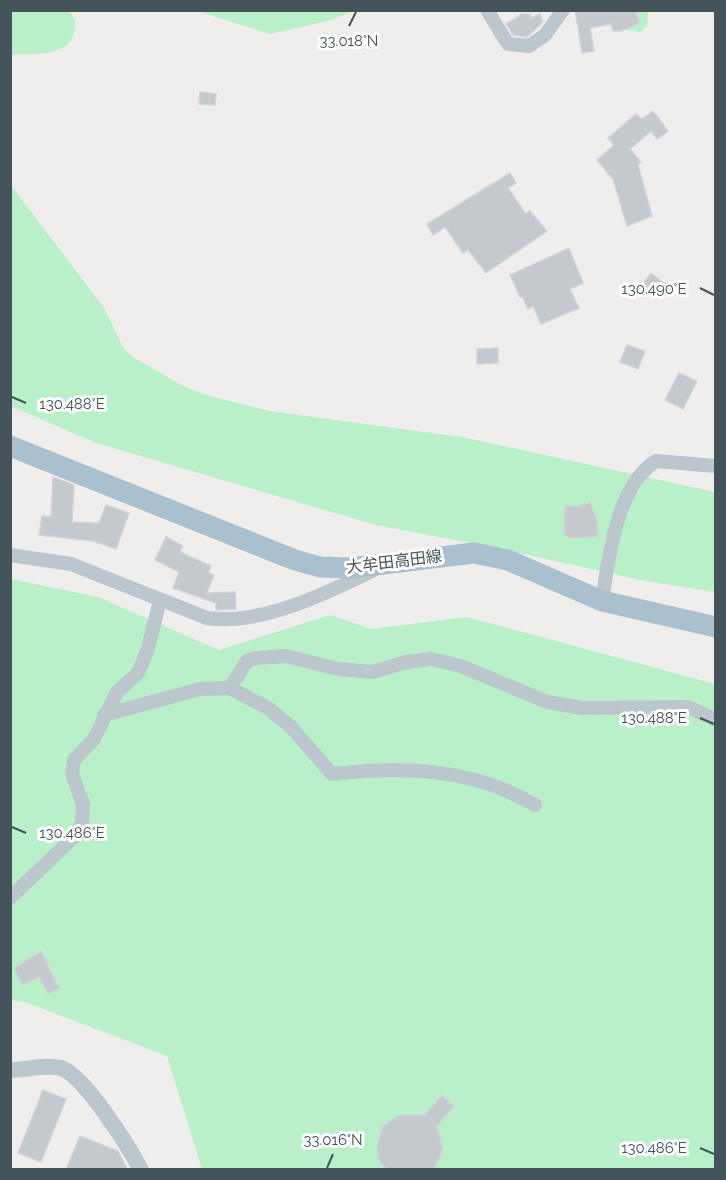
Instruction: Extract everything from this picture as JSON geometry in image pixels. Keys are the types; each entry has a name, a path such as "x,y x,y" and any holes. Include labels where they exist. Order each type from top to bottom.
{"main road":[{"name":"大牟田高田線","path":"10,446 295,560 320,567 350,568 474,553 508,560 602,601 716,627"}],"street":[{"path":"487,10 508,44 529,46 545,35 563,10"},
{"path":"602,601 616,521 642,471 656,461 716,466"},
{"path":"10,555 70,564 207,618 226,621 251,618 315,596 386,563"},
{"path":"10,898 75,836 82,823 83,804 72,774 74,760 94,739 117,693 138,673 148,649 160,600"},
{"path":"230,688 247,661 256,658 286,656 338,669 373,672 406,662 431,659 461,666 547,702 582,708 688,707 716,720"},
{"path":"104,715 200,689 230,688 268,708 291,727 332,774 367,770 434,771 478,779 516,793 535,805"},
{"path":"10,1070 52,1067 64,1069 79,1080 141,1170"}],"green space":[{"path":"10,11 69,11 75,21 74,33 64,47 57,50 48,53 11,55"},
{"path":"197,11 353,11 332,20 270,34"},
{"path":"574,11 648,11 647,26 641,32 618,29"},
{"path":"10,184 104,308 124,349 133,357 183,386 209,396 269,411 462,437 715,492 715,592 645,581 492,547 376,525 96,443 11,406"},
{"path":"11,579 98,597 219,650 330,615 371,629 467,617 715,684 715,1169 202,1169 167,1056 25,1002 11,1000"}],"building":[{"path":"575,10 635,10 640,23 621,31 613,31 611,24 590,28 594,51 582,53"},
{"path":"522,14 530,14 531,18 540,14 543,22 527,37 513,35 506,24"},
{"path":"200,92 216,94 215,105 199,104"},
{"path":"653,111 668,131 657,139 651,131 630,149 641,162 638,165 652,216 627,226 613,179 597,160 614,145 608,138 636,114 642,119"},
{"path":"510,173 516,183 508,188 526,214 530,211 547,231 486,273 468,250 463,253 445,227 433,235 427,224"},
{"path":"569,248 583,283 570,289 579,308 541,324 533,306 528,309 522,296 520,297 510,275"},
{"path":"651,273 666,285 656,298 641,286"},
{"path":"627,345 645,351 638,369 620,362"},
{"path":"498,348 498,363 477,364 477,349"},
{"path":"679,373 697,381 683,409 665,400"},
{"path":"53,477 74,485 72,522 99,523 106,505 129,513 116,549 93,541 39,535 42,516 51,517"},
{"path":"590,502 597,520 598,537 570,538 564,534 565,506 579,506"},
{"path":"166,537 183,546 180,552 211,566 208,573 214,575 207,593 235,592 236,609 216,610 216,603 173,588 179,572 155,560"},
{"path":"41,951 59,988 48,994 39,977 22,985 14,968"},
{"path":"43,1090 66,1099 41,1162 18,1153"},
{"path":"442,1095 454,1106 437,1126 443,1149 434,1170 386,1170 378,1158 377,1147 382,1127 399,1115 425,1115"},
{"path":"80,1136 118,1151 128,1170 66,1170"}]}
